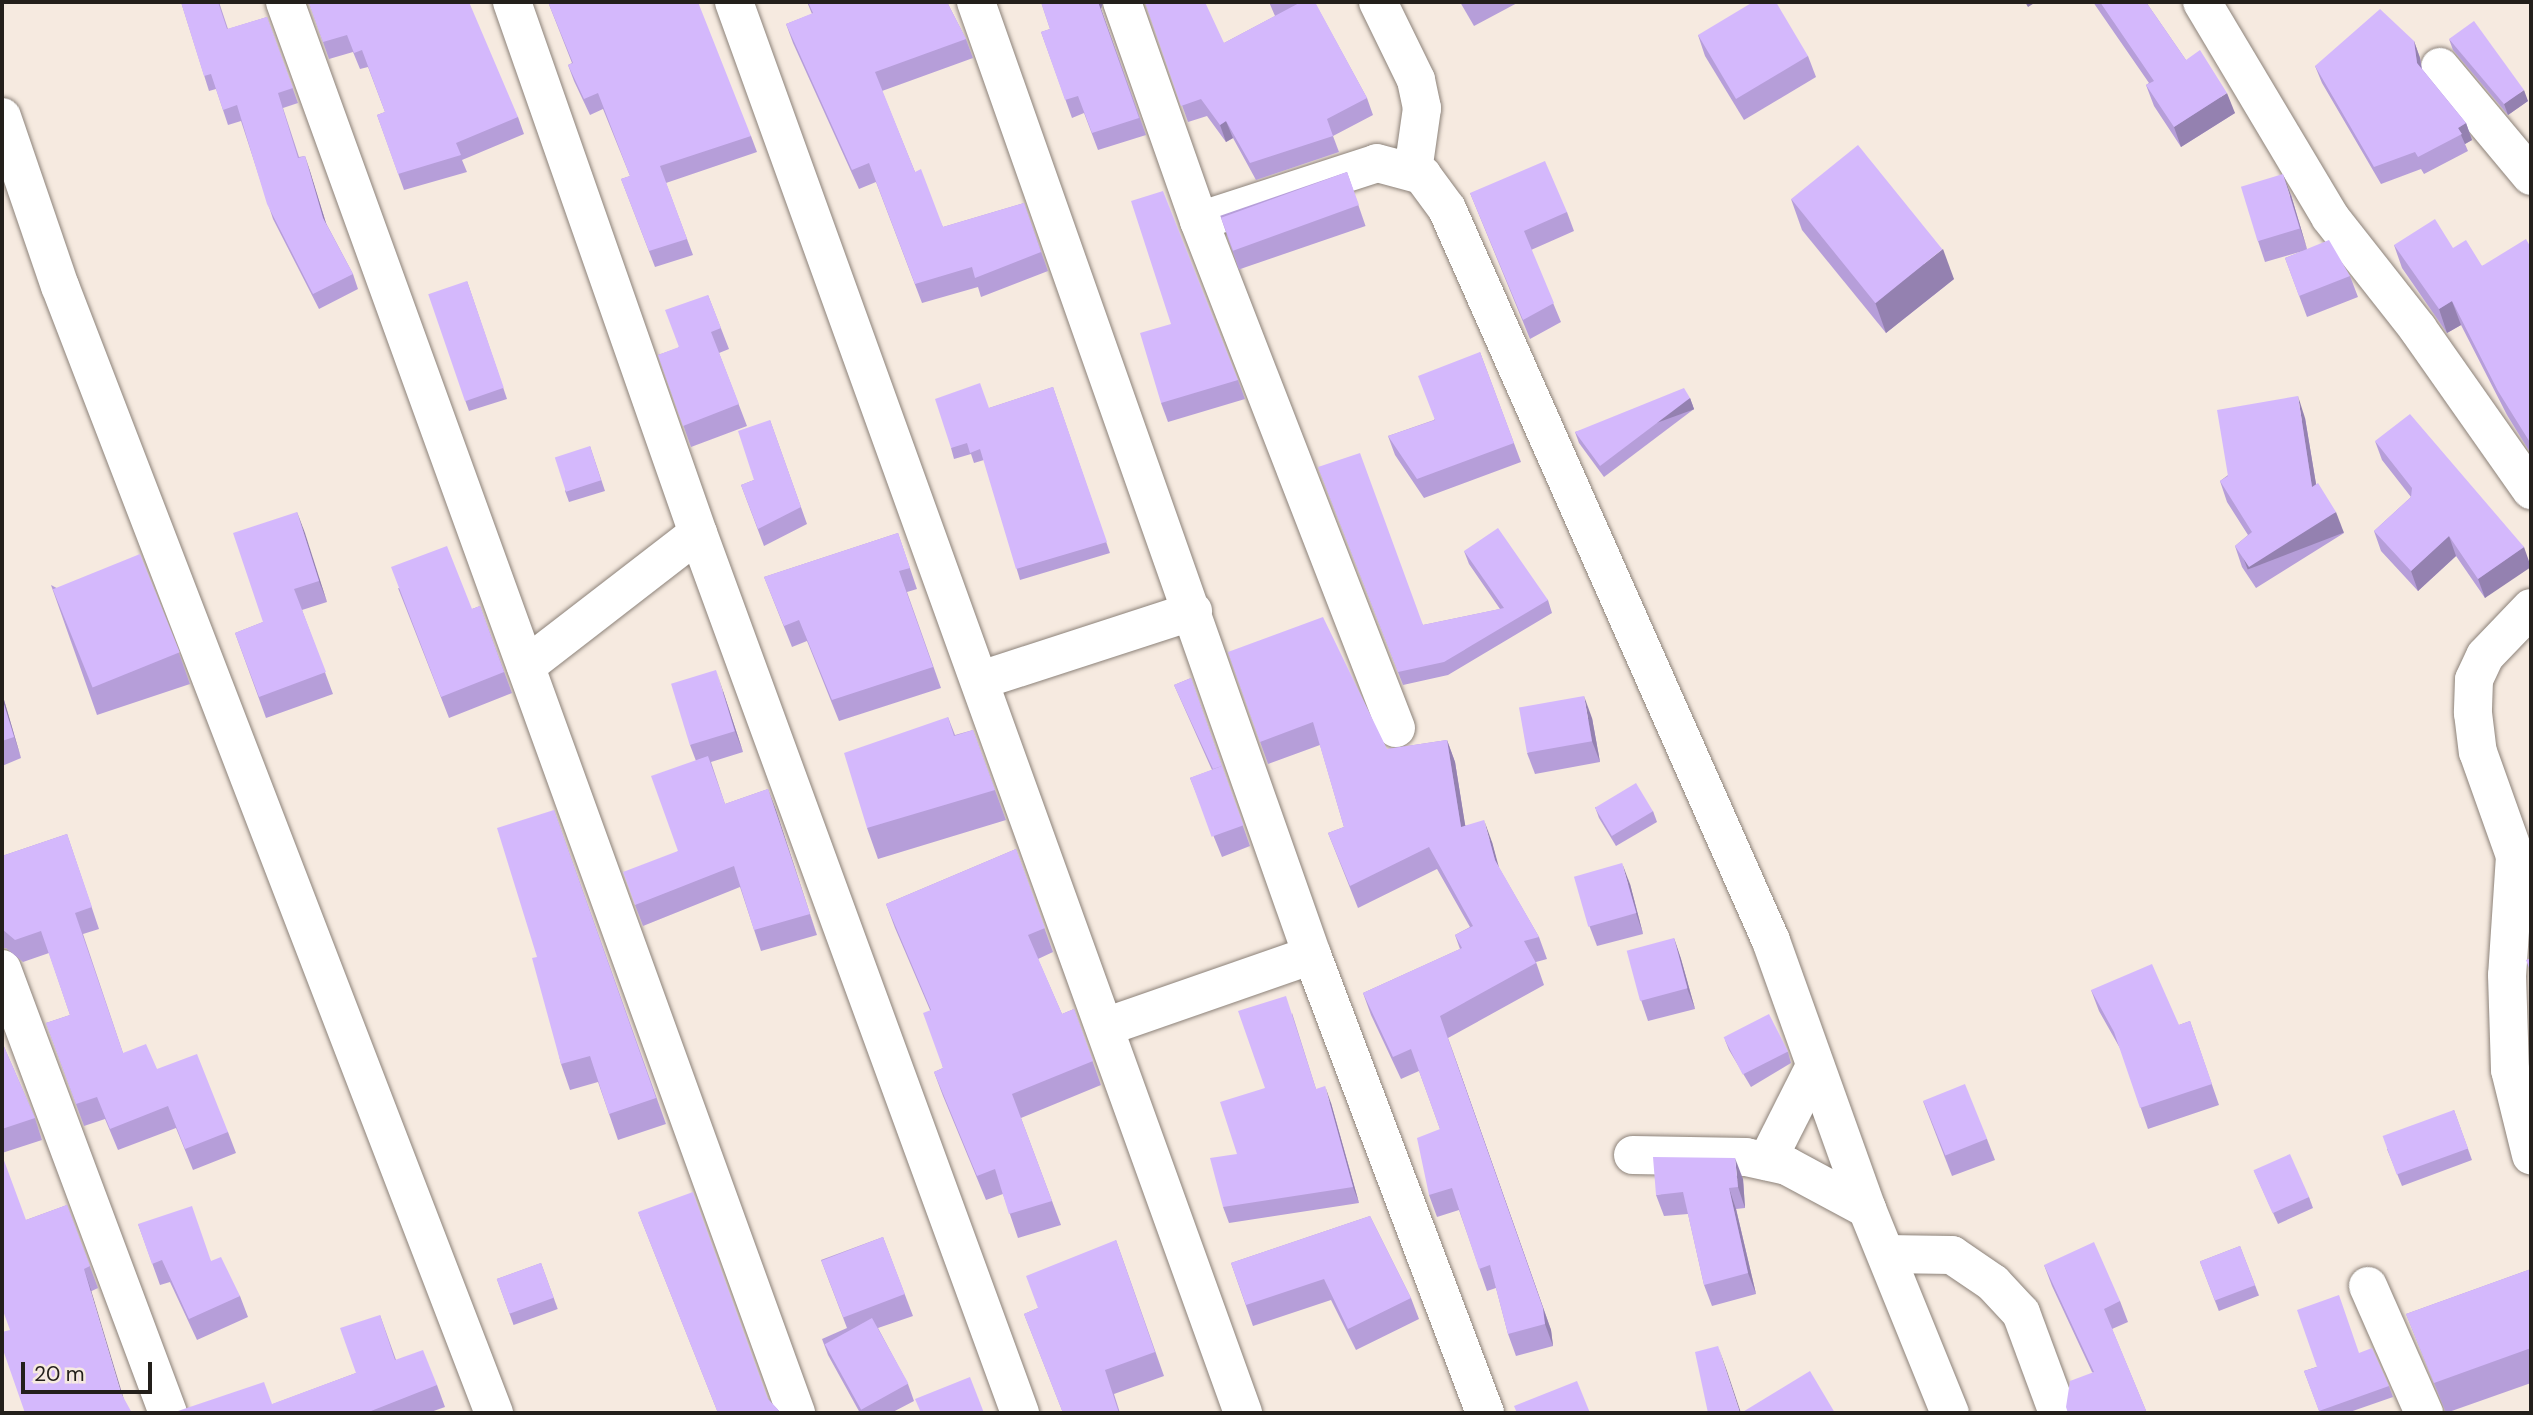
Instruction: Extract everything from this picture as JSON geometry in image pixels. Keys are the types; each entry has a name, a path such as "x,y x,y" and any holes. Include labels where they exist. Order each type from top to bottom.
{"street":[{"path":"285,2 796,1413"},
{"path":"512,2 698,533 1020,1413"},
{"path":"734,2 1108,1026 1243,1413"},
{"path":"976,2 1193,611 1312,955 1485,1413"},
{"path":"1122,2 1199,221 1396,728"},
{"path":"1378,2 1416,80 1422,133 1413,171"},
{"path":"2202,2 2330,217 2418,329 2531,490"},
{"path":"2440,67 2531,176"},
{"path":"2,117 65,299 494,1413"},
{"path":"1199,221 1377,163 1413,171 1447,209 1771,941 1867,1209 1950,1413"},
{"path":"526,666 698,533"},
{"path":"2531,608 2485,656 2474,680 2473,713 2478,752 2515,856 2509,1044 2531,1155"},
{"path":"981,680 1193,611"},
{"path":"1108,1026 1312,955"},
{"path":"2,969 168,1413"},
{"path":"1767,1161 1815,1066"},
{"path":"1633,1155 1767,1161 1867,1209"},
{"path":"1886,1254 1952,1255 1993,1283 2021,1313 2058,1413"},
{"path":"2368,1286 2424,1413"}],"building":[{"path":"181,2 218,2 227,29 267,17 293,88 278,93 298,158 305,156 323,218 353,274 313,294 267,204 237,105 223,110 211,74 204,76"},
{"path":"469,2 518,117 456,143 461,155 398,174 377,115 385,112 362,50 354,53 347,35 323,42 309,3"},
{"path":"548,2 698,2 751,136 660,166 687,239 649,251 621,179 630,176 598,93 584,99 568,65 573,63"},
{"path":"808,2 947,2 966,39 875,72 915,172 921,169 943,227 1024,203 1041,252 975,278 972,267 915,284 869,163 852,170 786,24 813,13"},
{"path":"1041,2 1098,2 1139,118 1092,133 1078,96 1065,100 1041,32 1050,29"},
{"path":"1145,2 1205,2 1224,43 1301,2 1315,2 1367,98 1327,119 1333,136 1250,163 1226,121 1220,125 1201,99 1181,106"},
{"path":"1753,2 1776,2 1808,56 1736,99 1698,35"},
{"path":"2100,2 2146,2 2186,60 2200,50 2227,93 2174,127 2146,85 2154,81"},
{"path":"2380,9 2414,41 2417,63 2466,123 2458,128 2462,134 2418,157 2415,152 2374,167 2315,66"},
{"path":"2474,21 2524,90 2504,104 2449,39"},
{"path":"1858,145 1942,249 1875,303 1791,199"},
{"path":"1545,161 1567,212 1524,231 1554,303 1523,320 1470,193"},
{"path":"1347,172 1359,205 1233,251 1221,218"},
{"path":"2283,174 2300,229 2258,241 2241,187"},
{"path":"1163,191 1238,380 1161,403 1140,333 1171,324 1131,201"},
{"path":"2435,219 2453,248 2466,240 2482,266 2526,239 2531,248 2531,444 2498,391 2452,301 2439,309 2394,245"},
{"path":"2329,240 2350,276 2299,296 2285,258"},
{"path":"467,281 504,388 465,401 428,294"},
{"path":"708,295 721,328 711,332 739,404 683,426 658,355 679,347 665,310"},
{"path":"1480,352 1514,443 1417,479 1388,436 1435,420 1418,376"},
{"path":"980,383 989,408 1053,387 1107,542 1016,569 980,449 970,453 967,443 951,448 935,399"},
{"path":"1684,388 1690,398 1600,466 1575,432"},
{"path":"2298,396 2312,487 2318,483 2336,512 2249,567 2235,546 2252,532 2220,481 2228,476 2217,410"},
{"path":"2410,414 2524,547 2478,579 2449,536 2411,571 2374,531 2411,497 2412,488 2375,441"},
{"path":"770,420 801,507 758,529 741,485 754,480 738,431"},
{"path":"590,446 601,480 566,492 555,457"},
{"path":"1360,453 1423,625 1504,608 1464,551 1498,528 1548,600 1444,662 1398,672 1318,467"},
{"path":"297,512 319,581 294,589 326,672 259,697 235,633 263,622 233,533"},
{"path":"898,533 910,568 899,571 933,667 832,700 799,620 784,626 764,577"},
{"path":"447,546 472,609 480,606 504,672 441,697 391,567"},
{"path":"140,554 180,652 93,687 53,589"},
{"path":"1323,617 1387,749 1447,740 1461,827 1484,820 1495,860 1539,937 1524,941 1536,963 1440,1016 1543,1308 1545,1324 1508,1334 1490,1265 1479,1269 1452,1188 1429,1195 1417,1138 1440,1129 1411,1049 1393,1057 1363,993 1462,948 1455,935 1473,926 1429,847 1350,886 1328,833 1344,827 1313,722 1260,742 1228,652"},
{"path":"716,670 735,731 690,745 671,684"},
{"path":"1191,678 1222,766 1213,769 1174,685"},
{"path":"1584,696 1592,741 1527,753 1519,707"},
{"path":"2,698 14,737 2,741"},
{"path":"948,717 954,736 973,730 995,790 867,828 844,753"},
{"path":"708,756 725,804 768,789 810,914 754,930 734,866 635,905 623,872 678,851 651,776"},
{"path":"1222,766 1244,825 1212,837 1190,778"},
{"path":"1636,783 1653,811 1612,836 1595,808"},
{"path":"554,810 656,1098 609,1114 590,1056 561,1064 532,958 537,957 497,828"},
{"path":"67,834 92,907 75,913 123,1053 146,1044 157,1069 197,1054 228,1132 185,1149 168,1106 110,1129 97,1097 76,1104 46,1023 70,1015 41,931 15,940 2,929 2,856"},
{"path":"1016,849 1045,928 1028,935 1062,1014 1074,1009 1093,1061 1012,1094 1052,1201 1009,1214 995,1169 977,1176 934,1072 943,1068 923,1013 931,1010 886,904"},
{"path":"1622,863 1636,913 1588,927 1574,877"},
{"path":"1674,938 1687,988 1640,1001 1627,951"},
{"path":"2531,958 2531,973 2526,960"},
{"path":"2152,964 2179,1025 2190,1021 2212,1084 2140,1108 2114,1032 2091,990"},
{"path":"1286,996 1316,1089 1325,1086 1353,1187 1223,1207 1210,1158 1237,1154 1220,1102 1265,1088 1238,1011"},
{"path":"1769,1014 1788,1051 1743,1075 1724,1037"},
{"path":"2,1042 35,1118 2,1129"},
{"path":"1965,1084 1987,1139 1945,1156 1923,1101"},
{"path":"2454,1110 2468,1149 2397,1175 2383,1136"},
{"path":"2290,1154 2309,1197 2273,1213 2253,1170"},
{"path":"2,1155 26,1220 67,1205 90,1266 84,1269 121,1393 132,1413 25,1413 2,1347 2,1332 10,1330 2,1308"},
{"path":"1653,1157 1735,1158 1738,1187 1729,1188 1748,1273 1704,1285 1683,1192 1656,1195"},
{"path":"693,1192 768,1399 781,1413 718,1413 638,1212"},
{"path":"192,1206 211,1261 221,1257 240,1296 189,1319 162,1260 152,1264 138,1224"},
{"path":"1370,1216 1411,1298 1348,1329 1324,1279 1246,1305 1231,1263"},
{"path":"883,1237 905,1294 843,1318 821,1261"},
{"path":"1116,1240 1155,1352 1105,1370 1119,1413 1063,1413 1024,1314 1038,1308 1026,1276"},
{"path":"2094,1242 2120,1301 2104,1309 2147,1413 2068,1413 2066,1407 2070,1381 2094,1372 2044,1265"},
{"path":"2240,1246 2255,1285 2215,1301 2200,1261"},
{"path":"541,1263 554,1298 509,1314 497,1279"},
{"path":"2531,1269 2531,1348 2434,1383 2406,1314"},
{"path":"2339,1295 2359,1353 2372,1348 2389,1386 2319,1411 2304,1371 2317,1367 2297,1310"},
{"path":"380,1315 395,1360 423,1350 437,1385 366,1413 172,1413 264,1382 272,1404 356,1373 340,1328"},
{"path":"872,1318 908,1384 861,1410 825,1344"},
{"path":"1718,1346 1740,1413 1708,1413 1695,1352"},
{"path":"1810,1371 1835,1413 1741,1413"},
{"path":"970,1377 984,1413 921,1413 915,1399"},
{"path":"1577,1381 1590,1413 1517,1413 1514,1406"}]}
